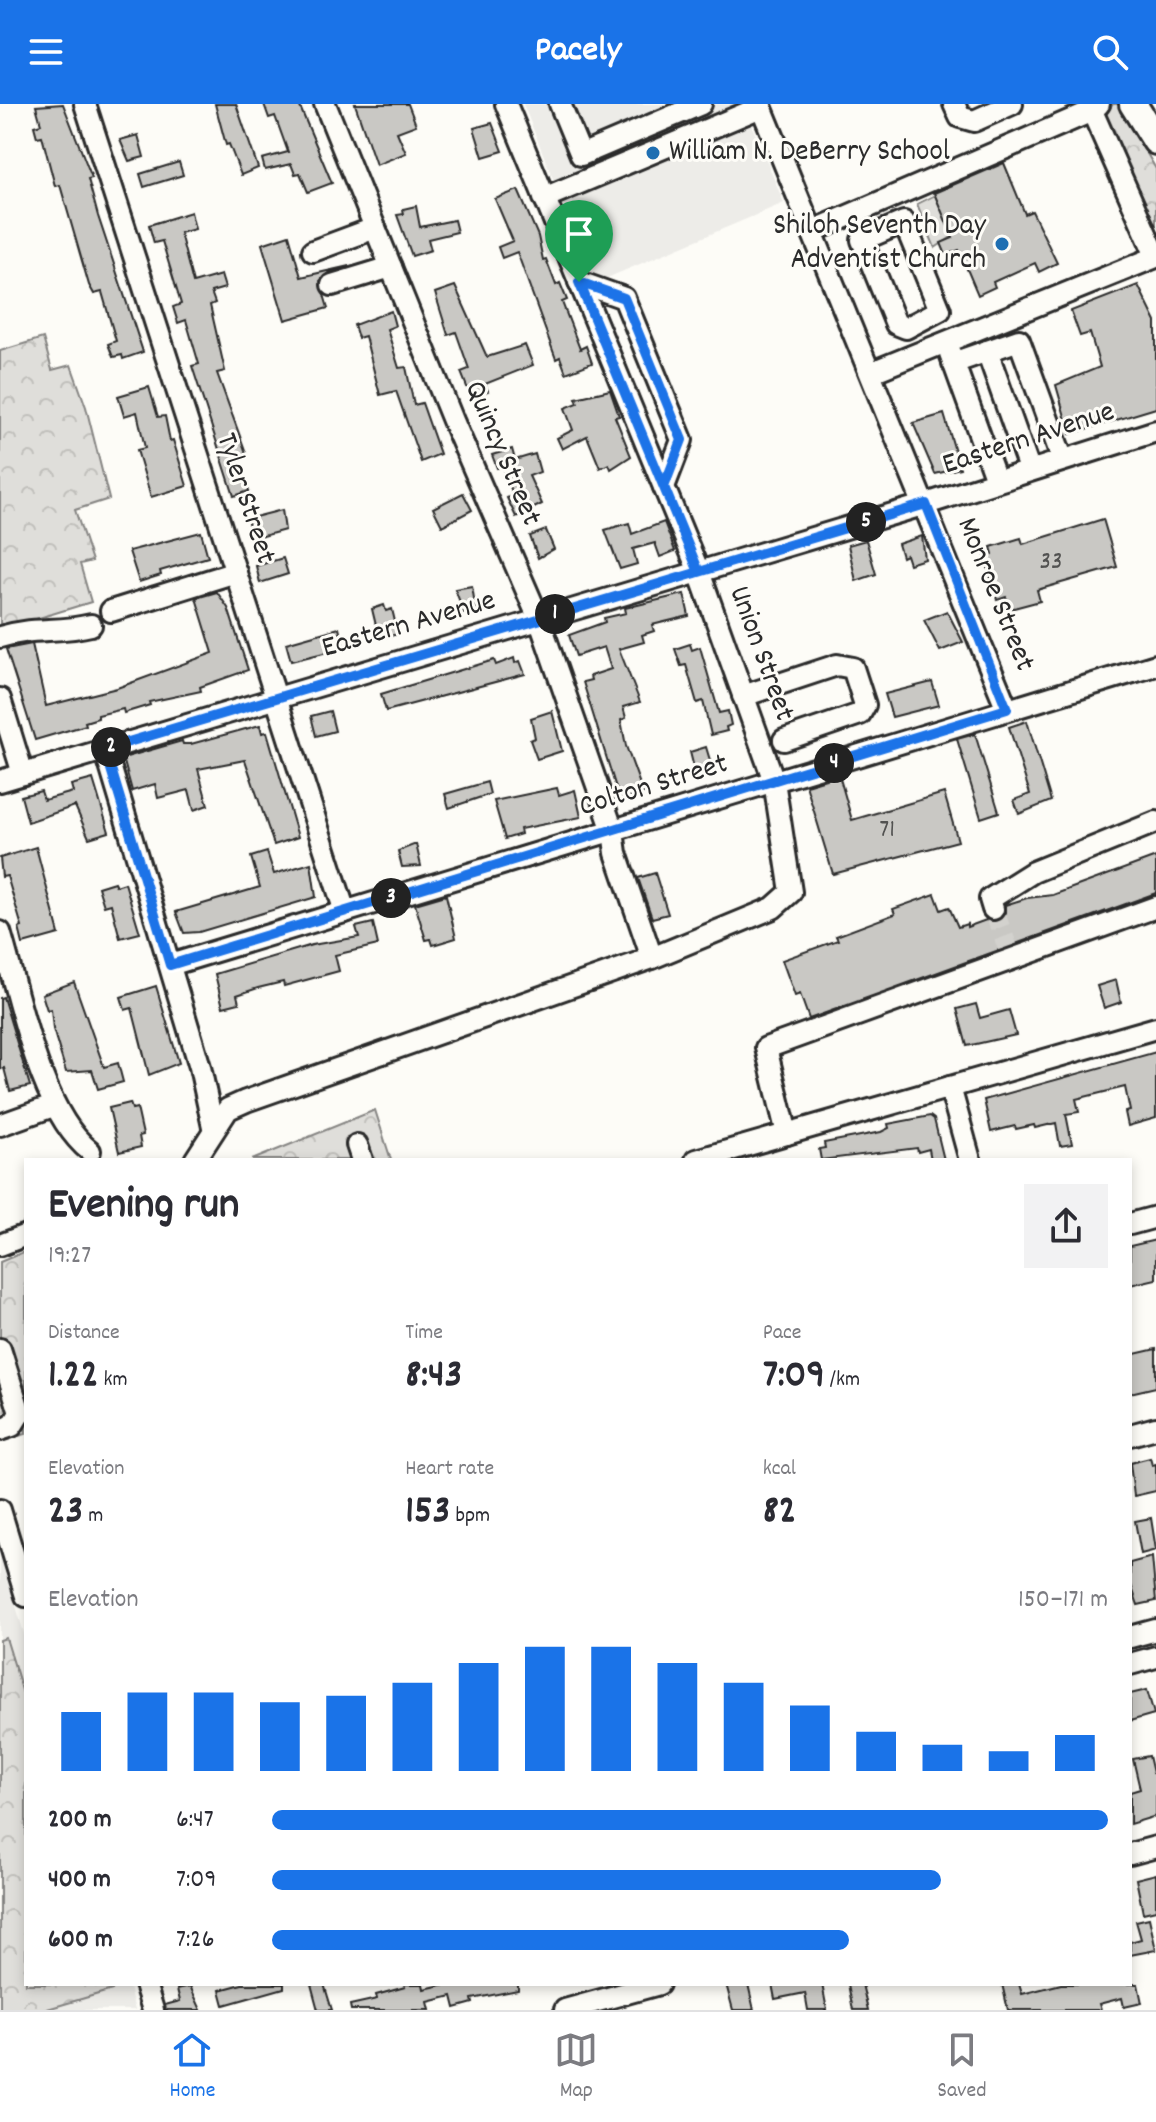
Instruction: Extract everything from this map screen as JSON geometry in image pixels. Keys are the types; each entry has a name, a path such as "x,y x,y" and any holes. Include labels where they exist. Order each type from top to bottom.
{"main road":[{"path":"1133,104 1156,141"}],"street":[{"name":"Tyler Street","path":"85,104 345,912"},
{"name":"Quincy Street","path":"325,104 539,619 613,831 616,853 652,958"},
{"name":"Union Street","path":"506,104 699,572 774,781 791,892 773,908 652,958"},
{"path":"560,104 581,155 703,104 714,127"},
{"path":"954,104 960,117 974,121 1012,104"},
{"path":"544,198 760,105"},
{"name":"Monroe Street","path":"760,105 926,504 1007,709"},
{"path":"813,231 1095,108 1156,257 1010,317 950,353"},
{"path":"992,114 1004,149"},
{"path":"904,222 940,310 930,318 906,328 896,324 862,240 904,222"},
{"path":"313,251 375,228"},
{"path":"332,285 391,267"},
{"path":"579,282 624,298 682,440 664,487"},
{"path":"1010,317 1062,458"},
{"path":"930,318 950,353 996,480"},
{"path":"872,372 950,353 987,351 1019,340"},
{"path":"987,351 1029,469"},
{"name":"Eastern Avenue","path":"0,781 926,504 1062,458 1156,431"},
{"path":"111,611 236,572"},
{"path":"0,637 41,628 70,631 91,625"},
{"path":"743,696 837,665 853,668 865,705 860,714 784,740"},
{"name":"Colton Street","path":"170,965 1007,709 1093,694 1156,665"},
{"path":"0,699 23,774"},
{"path":"105,749 200,1067 213,1127"},
{"path":"993,909 990,899 1033,872 1156,822"},
{"path":"787,1134 766,1048 1010,953 1156,907"},
{"path":"0,932 53,1106 70,1132 90,1151"},
{"path":"196,1158 213,1127 228,1109 246,1101 652,958"},
{"path":"703,1158 1156,1028"},
{"path":"950,1087 969,1158"},
{"path":"0,1125 53,1106"},
{"path":"1132,1223 1156,1217"},
{"path":"0,1245 24,1236"},
{"path":"0,1349 20,1413 12,1426 0,1430"},
{"path":"1132,1434 1156,1428"},
{"path":"0,1510 16,1530 24,1583"},
{"path":"1132,1636 1156,1630"},
{"path":"1132,1663 1156,1657"},
{"path":"1132,1853 1156,1847"},
{"path":"146,1986 153,2010"},
{"path":"578,1986 578,2008 653,1986"}],"shaded area":[{"name":"William N. DeBerry School","path":"523,104 743,104 784,203 595,283"},
{"path":"0,1552 24,1633 24,1986 129,1986 135,2010 0,2010"}],"green space":[{"path":"1113,104 1118,104 1156,169 1156,226 1102,121"},
{"path":"935,195 953,236 935,248 917,204"},
{"path":"43,338 52,370 71,365 86,407 109,499 75,510 92,561 80,564 91,602 0,630 0,351"},
{"path":"375,1110 390,1158 257,1158"},
{"path":"24,1252 24,1435 0,1441 0,1262"},
{"path":"6,1638 24,1696 24,1986 111,1986 112,1990 44,2010 0,2010 0,1640"}],"building":[{"path":"63,104 92,178 88,179 98,216 143,352 123,359 122,355 113,357 108,344 116,341 102,292 94,294 89,285 60,185 55,186 42,136 37,137 34,126 41,124 36,106"},
{"path":"215,104 236,104 258,168 241,175 229,144 226,145"},
{"path":"264,104 304,104 300,107 332,183 308,192 300,173 295,174 291,164 265,170 262,159 288,152 275,116 269,118"},
{"path":"355,104 408,104 416,125 397,132 406,153 376,165"},
{"path":"492,123 503,151 483,157 474,128"},
{"path":"138,135 144,157 129,161 120,140"},
{"path":"179,162 183,175 144,187 140,174"},
{"path":"1004,163 1025,214 1032,211 1057,263 1039,272 1035,263 993,282 995,287 978,295 959,250 946,255 941,243 953,238 934,193"},
{"path":"518,190 538,236 543,260 546,259 556,285 560,283 567,300 562,302 580,349 586,346 592,363 566,373 560,357 556,359 517,252 502,258 498,247 513,241 495,199"},
{"path":"416,206 420,227 454,220 457,232 428,239 431,250 412,256 397,215 404,214 403,209"},
{"path":"191,212 195,229 180,233 193,283 221,275 225,288 211,292 215,303 210,305 225,371 217,373 246,453 237,456 249,491 234,496 192,366 199,364 186,320 178,323 173,307 181,304 162,241 154,243 149,225"},
{"path":"289,235 301,277 349,266 328,273 320,281 328,308 285,320 262,244"},
{"path":"1138,285 1156,322 1156,408 1070,434 1056,385 1100,367 1090,333 1080,336 1071,311"},
{"path":"455,286 487,357 525,345 533,365 485,384 488,391 471,397 461,372 469,369 456,332 448,335 435,293"},
{"path":"391,311 395,326 387,329 399,368 406,367 414,405 422,403 440,454 421,462 396,391 380,395 365,336 358,338 354,325"},
{"path":"149,387 158,417 165,416 170,441 173,440 187,486 151,497 137,450 145,448 137,412 124,416 118,396"},
{"path":"610,390 619,416 615,417 631,456 611,469 609,464 600,468 587,436 562,449 557,438 573,430 565,408 578,403 576,398"},
{"path":"944,414 960,468 935,474 913,423"},
{"path":"512,449 515,460 535,454 540,472 529,476 542,504 516,517 507,498 513,495 503,466 497,468 492,455"},
{"path":"463,493 472,510 442,526 433,508"},
{"path":"282,510 285,530 252,539 247,519"},
{"path":"1103,519 1117,567 1037,590 1040,601 1010,609 1006,597 997,600 985,557 993,554 991,547 1021,538 1023,544"},
{"path":"664,522 675,551 660,557 655,543 633,549 637,564 620,569 605,530 629,523 632,534"},
{"path":"546,530 554,549 538,558 530,536"},
{"path":"201,532 208,557 160,571 161,575 139,582 129,551"},
{"path":"922,536 925,559 909,564 906,555 902,557 898,544"},
{"path":"866,540 876,574 856,581 848,545"},
{"path":"283,558 288,574 260,583 256,566"},
{"path":"472,586 476,611 464,613 455,589"},
{"path":"217,592 228,608 248,670 200,687 201,691 149,702 150,705 124,713 123,709 98,715 98,718 85,722 86,725 35,740 6,649 32,644 46,706 117,688 213,653 196,598"},
{"path":"684,594 689,616 652,625 654,631 642,635 644,642 619,649 640,702 623,707 626,718 621,720 626,746 643,793 620,801 583,682 591,680 590,676 611,669 604,647 576,656 569,635 605,622 604,618 626,613 625,608"},
{"path":"384,605 386,611 392,609 398,634 386,637 385,632 378,634 372,609"},
{"path":"947,611 963,642 940,651 924,620"},
{"path":"339,628 344,648 291,661 286,643"},
{"path":"690,644 692,650 700,647 719,713 728,711 731,725 726,727 727,731 711,735 703,701 697,703 686,665 681,666 675,649"},
{"path":"514,658 515,663 520,661 525,674 386,711 381,694 494,660 496,665"},
{"path":"932,682 939,705 892,717 885,694"},
{"path":"330,711 335,731 316,736 311,716"},
{"path":"552,711 562,751 537,759 530,740 535,738 531,718"},
{"path":"1027,721 1051,801 1019,814 1014,800 1030,794 1009,727"},
{"path":"260,725 262,733 267,732 298,837 274,845 245,760 198,769 208,805 194,810 189,790 158,798 155,784 132,791 123,758 182,741 183,744 191,744"},
{"path":"975,734 999,812 981,818 957,739"},
{"path":"706,747 712,767 696,776 690,752"},
{"path":"839,775 852,820 944,793 958,841 833,874 806,785"},
{"path":"93,779 109,832 89,838 75,806 28,822 21,796 41,791 44,800 73,792 71,785"},
{"path":"487,782 490,794 449,808 445,794"},
{"path":"557,788 559,795 575,790 581,817 520,829 521,834 505,839 494,801"},
{"path":"416,844 421,866 402,867 398,851"},
{"path":"36,847 59,934 23,944 19,928 22,927 7,876 2,877 0,858"},
{"path":"267,852 274,874 311,863 316,897 199,932 184,933 176,912 260,887 251,857"},
{"path":"1156,857 1156,893 809,1019 800,994 795,996 782,960 838,940 836,936 895,914 893,909 935,894 941,910 949,907 958,927 967,924 967,927 986,920 997,921 1005,913 1005,905 1053,895"},
{"path":"655,873 668,914 652,918 638,878"},
{"path":"114,882 116,886 125,883 140,933 120,938 111,904 104,906 98,887"},
{"path":"446,895 456,938 433,945 431,939 426,940 415,904"},
{"path":"373,923 378,945 335,955 339,971 284,986 283,982 258,988 237,995 239,1003 223,1007 215,974 312,945 359,937 356,927"},
{"path":"1116,980 1121,1002 1104,1008 1097,986"},
{"path":"74,982 104,1067 118,1063 123,1082 98,1089 92,1070 66,1072 53,1029 51,1009 47,1010 42,994"},
{"path":"156,986 179,1063 149,1075 132,1008 125,1010 121,997"},
{"path":"3,997 30,1086 10,1091 4,1068 0,1069 0,998"},
{"path":"976,1004 980,1018 1009,1010 1016,1035 967,1046 957,1009"},
{"path":"1156,1052 1156,1118 1128,1126 1125,1112 1130,1111 1125,1087 1076,1099 1079,1112 1066,1114 1072,1144 1060,1146 1056,1123 1035,1128 1034,1125 1016,1129 1015,1126 991,1132 984,1100"},
{"path":"130,1103 132,1109 137,1108 143,1135 139,1136 141,1147 119,1152 109,1108"},
{"path":"930,1116 934,1119 944,1158 931,1158 929,1149 918,1152 917,1148 821,1158 819,1149 825,1148 824,1143 881,1132 889,1128 888,1124"},
{"path":"1156,1240 1156,1279 1132,1285 1132,1246"},
{"path":"1156,1349 1156,1387 1132,1393 1132,1355"},
{"path":"1150,1458 1152,1465 1156,1464 1156,1491 1134,1496 1132,1462"},
{"path":"1151,1518 1156,1550 1141,1554 1135,1521"},
{"path":"1152,1557 1156,1601 1138,1605 1132,1588 1132,1562"},
{"path":"1147,1690 1154,1714 1132,1720 1132,1694"},
{"path":"1149,1756 1153,1773 1156,1772 1156,1816 1132,1823 1132,1791 1140,1789 1133,1759"},
{"path":"1156,1874 1156,1910 1143,1913 1136,1879"},
{"path":"1149,1918 1156,1950 1132,1955 1132,1941 1141,1939 1136,1921"},
{"path":"1138,1984 1142,2003 1124,2007 1122,1998 1099,2004 1101,2010 1008,2010 1002,1986 1020,1986 1022,1994 1053,1986"},
{"path":"190,1986 201,2010 166,2010 165,2005 180,2001 177,1989"},
{"path":"235,1986 284,1986 224,2005 220,1990"},
{"path":"312,1986 325,1986 332,2010 318,2010"},
{"path":"518,1986 518,1990 472,1999 473,2003 455,2008 452,1996 428,2002 430,2010 351,2010 350,2005 377,1999 376,1995 405,1987"},
{"path":"727,1986 748,1986 754,2010 733,2010"},
{"path":"772,1986 822,1986 827,2010 808,2010 805,1993 775,1999"},
{"path":"848,1986 862,1986 868,2010 853,2010"}],"tunnel":[{"path":"993,909 1008,948"}],"place":[{"name":"William N. DeBerry School","path":"653,153"},
{"name":"Shiloh Seventh Day Adventist Church","path":"1002,244"}],"route":[{"path":"579,282 624,298 682,440 664,487 699,572 926,504 1007,709 170,965 105,749 699,572 579,282"}]}
